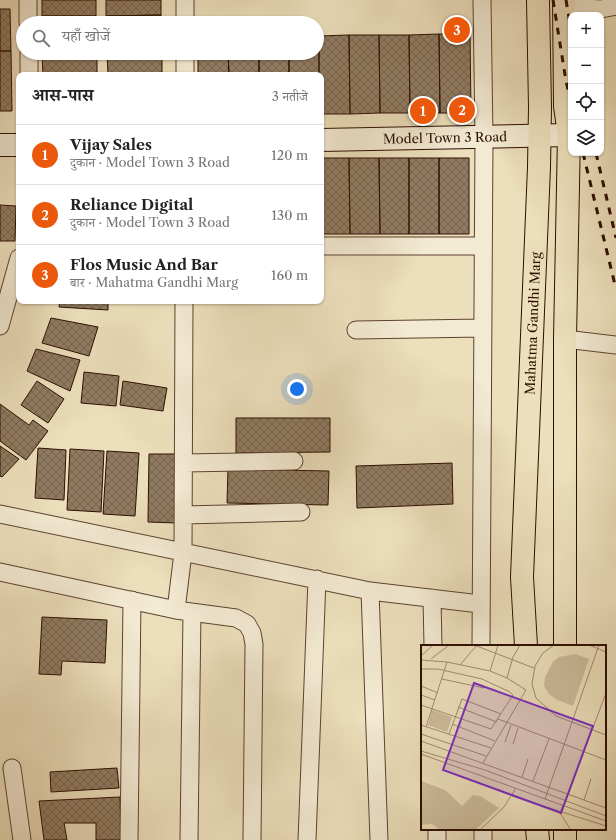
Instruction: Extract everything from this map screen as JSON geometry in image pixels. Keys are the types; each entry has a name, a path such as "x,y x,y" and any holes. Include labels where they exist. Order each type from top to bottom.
{"main road":[{"name":"Mahatma Gandhi Marg","path":"526,645 522,577 539,167 540,107 538,0"},
{"path":"564,3 565,106 568,128"},
{"path":"565,645 565,339 569,156"},
{"path":"537,830 538,840"}],"street":[{"path":"28,0 28,16"},
{"path":"185,0 185,16"},
{"path":"481,645 480,604 484,137 482,0"},
{"path":"564,3 601,9 616,6"},
{"path":"29,60 29,72"},
{"path":"185,60 185,72"},
{"name":"Model Town 3 Road","path":"324,140 568,135"},
{"path":"0,145 16,145"},
{"path":"324,246 483,246"},
{"path":"0,326 16,269"},
{"path":"184,304 183,553 190,840"},
{"path":"356,330 482,328"},
{"path":"565,339 616,345"},
{"path":"184,463 294,461"},
{"path":"184,515 301,512"},
{"path":"0,514 370,591 480,604"},
{"path":"0,572 184,611 236,618 247,624 252,633 254,644 252,840"},
{"path":"307,840 317,579"},
{"path":"370,591 379,840"},
{"path":"432,598 433,645"},
{"path":"129,840 132,600"},
{"path":"12,768 22,840"}],"building":[{"path":"42,0 96,0 96,16 42,16"},
{"path":"106,0 161,0 161,15 106,16"},
{"path":"0,9 10,9 11,51 0,51"},
{"path":"161,15 161,16 106,16"},
{"path":"439,34 440,113 410,113 409,35"},
{"path":"439,34 470,34 471,113 440,113"},
{"path":"349,35 350,114 324,114 324,72 319,72 319,60 324,60 324,36"},
{"path":"349,35 379,35 380,113 350,114"},
{"path":"379,35 409,35 410,113 380,113"},
{"path":"0,51 11,51 12,111 0,111"},
{"path":"42,60 97,60 97,72 43,72"},
{"path":"107,60 162,60 162,72 108,72"},
{"path":"198,60 228,60 229,72 198,72"},
{"path":"228,60 259,60 259,72 229,72"},
{"path":"259,60 289,60 289,72 259,72"},
{"path":"289,60 319,60 319,72 289,72"},
{"path":"324,158 349,158 350,234 324,234"},
{"path":"349,158 379,158 380,234 350,234"},
{"path":"379,158 409,158 409,234 380,234"},
{"path":"409,158 439,158 439,234 409,234"},
{"path":"439,158 469,158 469,234 439,234"},
{"path":"0,205 16,206 15,241 0,241"},
{"path":"60,304 108,304 108,310 59,307"},
{"path":"51,318 98,327 89,356 42,343"},
{"path":"36,349 80,360 70,391 27,371"},
{"path":"84,372 119,376 116,406 81,403"},
{"path":"37,381 64,399 48,423 21,405"},
{"path":"123,381 167,388 163,411 120,405"},
{"path":"0,404 29,425 33,420 48,431 26,460 0,441"},
{"path":"236,418 330,418 330,452 236,453"},
{"path":"0,446 19,459 2,477 0,476"},
{"path":"38,448 66,450 64,500 35,498"},
{"path":"70,449 104,451 101,512 67,510"},
{"path":"107,451 139,453 135,516 103,514"},
{"path":"149,454 179,454 177,523 148,522"},
{"path":"452,463 453,504 357,508 356,466"},
{"path":"228,469 329,471 328,505 227,503"},
{"path":"42,617 107,620 105,663 62,661 61,675 39,674"},
{"path":"117,768 119,788 51,792 50,772"},
{"path":"120,797 121,840 96,840 96,823 64,823 67,840 44,840 39,801"}],"railway":[{"path":"553,0 568,89"},
{"path":"566,0 568,12"},
{"path":"584,156 616,289"},
{"path":"597,156 616,238"}],"place":[{"name":"Flos Music And Bar","path":"457,30"},
{"name":"Reliance Digital","path":"462,110"},
{"name":"Vijay Sales","path":"423,111"}]}
